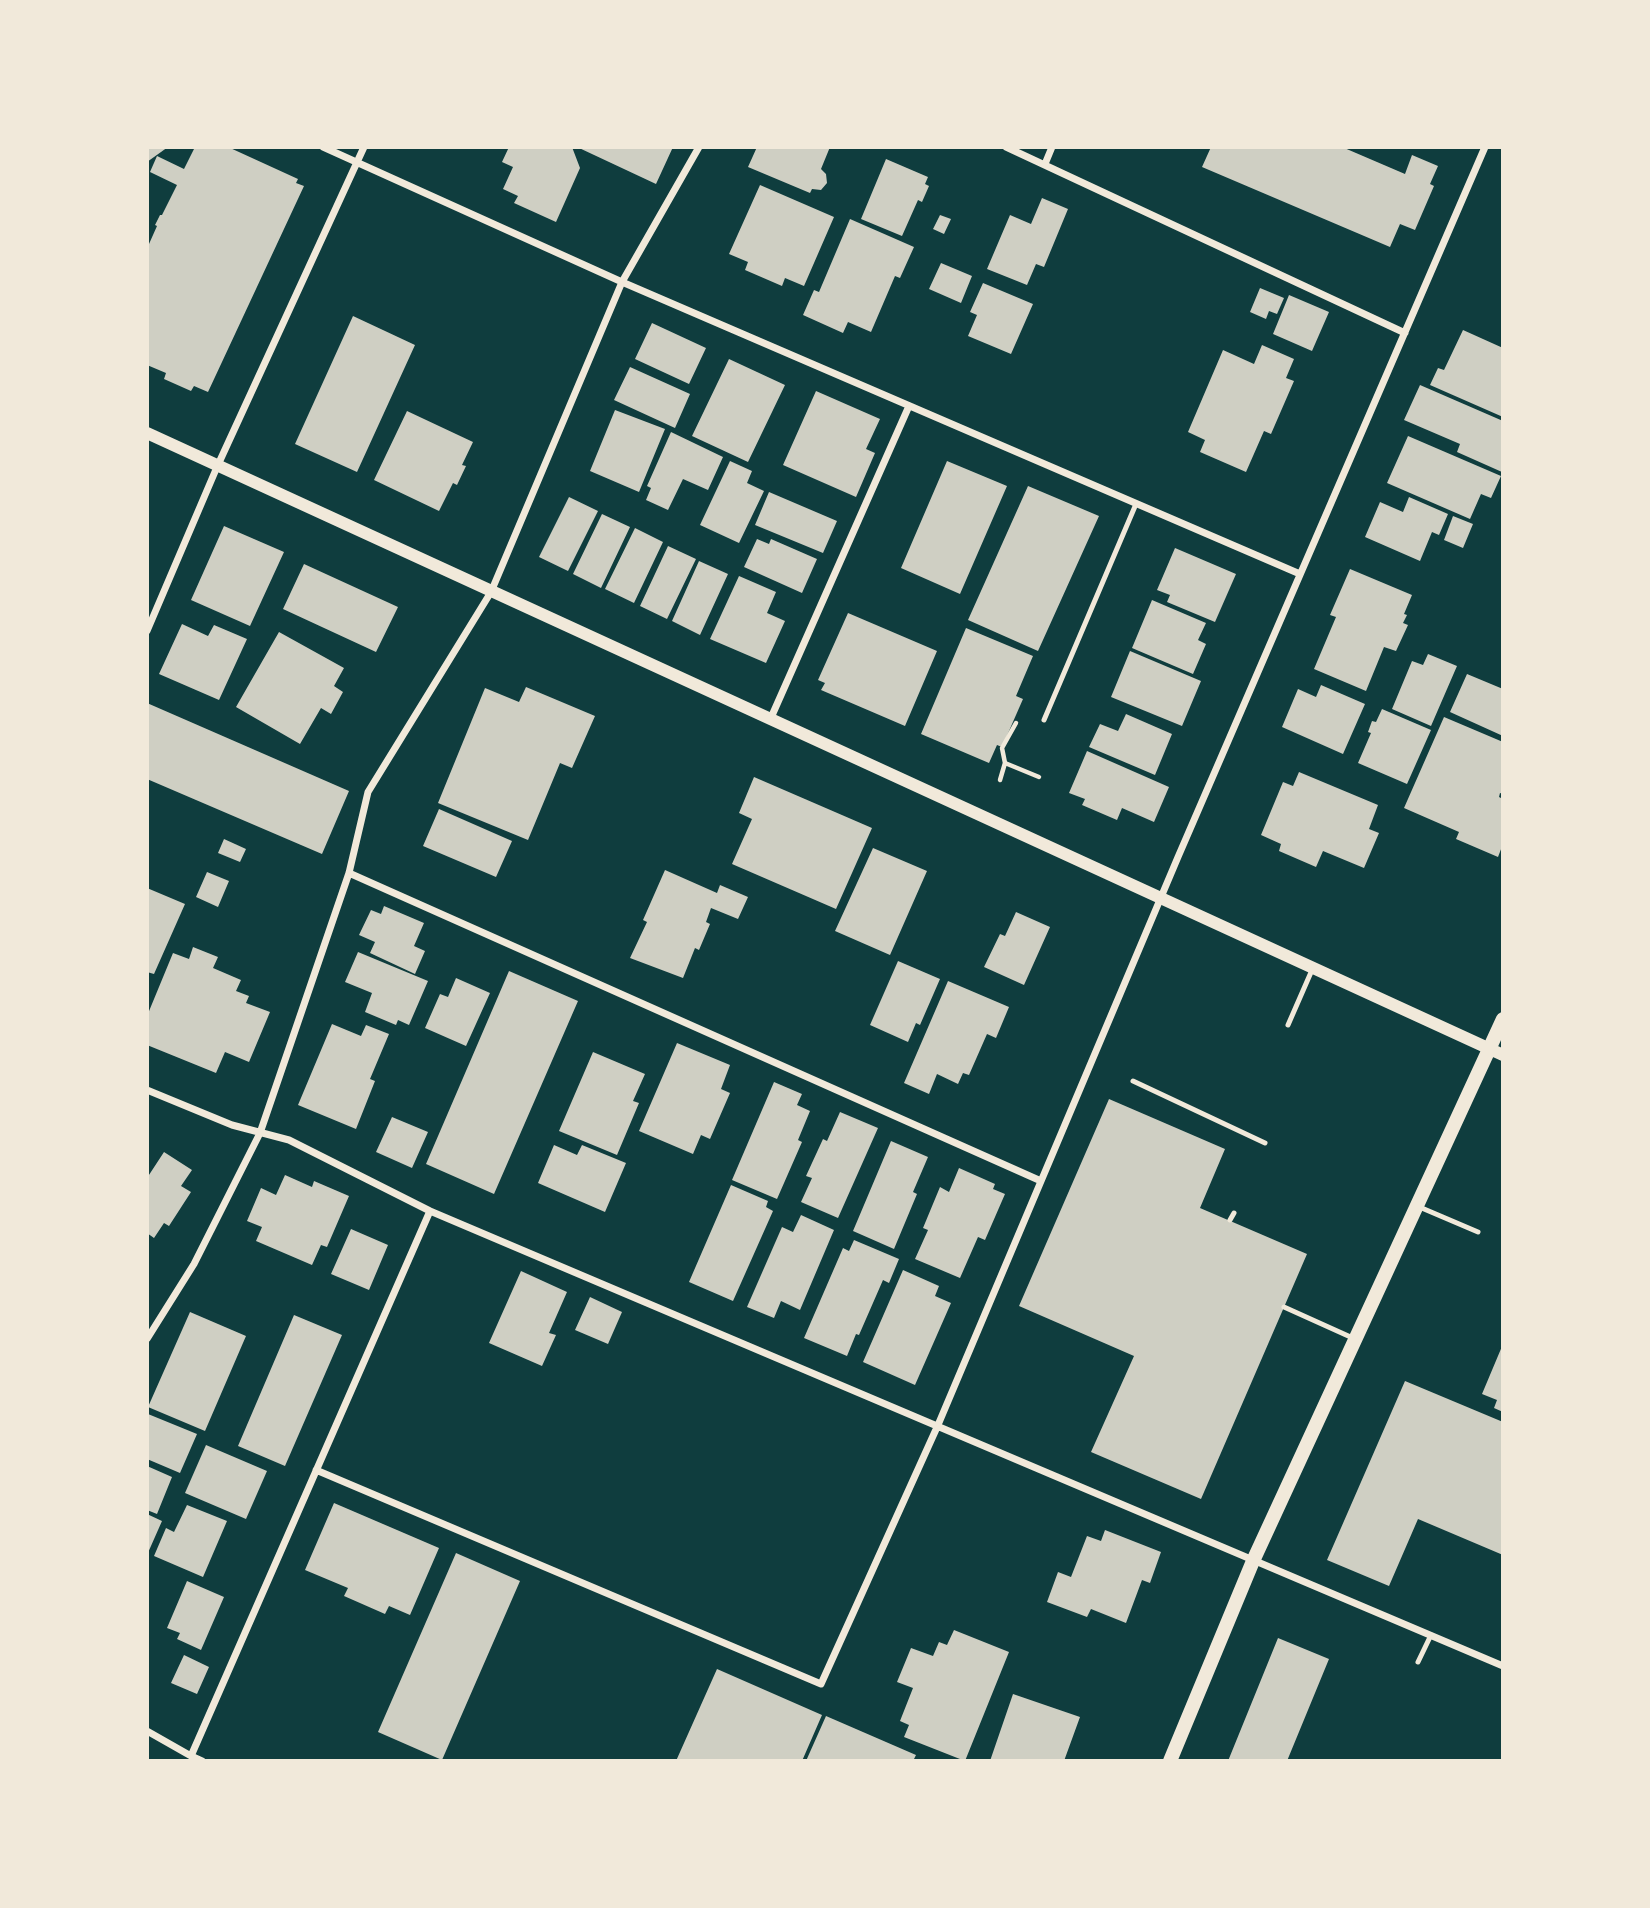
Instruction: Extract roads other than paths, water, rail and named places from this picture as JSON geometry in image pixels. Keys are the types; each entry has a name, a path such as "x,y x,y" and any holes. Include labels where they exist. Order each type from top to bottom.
{"main road":[{"path":"1170,1761 1253,1561 1503,1019"}],"street":[{"path":"323,147 622,282 1300,574"},
{"path":"147,631 217,467 364,147"},
{"path":"147,1339 194,1264 260,1133 349,873 368,792 491,592 622,282 699,147"},
{"path":"1006,147 1405,333"},
{"path":"1045,164 1052,147"},
{"path":"317,1470 821,1684 938,1425 1160,898 1485,147"},
{"path":"769,720 909,406"},
{"path":"147,433 1503,1055"},
{"path":"349,873 1041,1181"},
{"path":"147,1090 232,1125 289,1140 430,1211 1503,1666"},
{"path":"191,1756 430,1211"},
{"path":"147,1731 202,1761"}],"lane":[{"path":"1044,720 1136,503"},
{"path":"1288,1025 1313,968"},
{"path":"1133,1081 1265,1143"},
{"path":"1418,1206 1478,1232"},
{"path":"1230,1220 1234,1213"},
{"path":"1284,1307 1355,1339"},
{"path":"1418,1662 1432,1635"}]}
